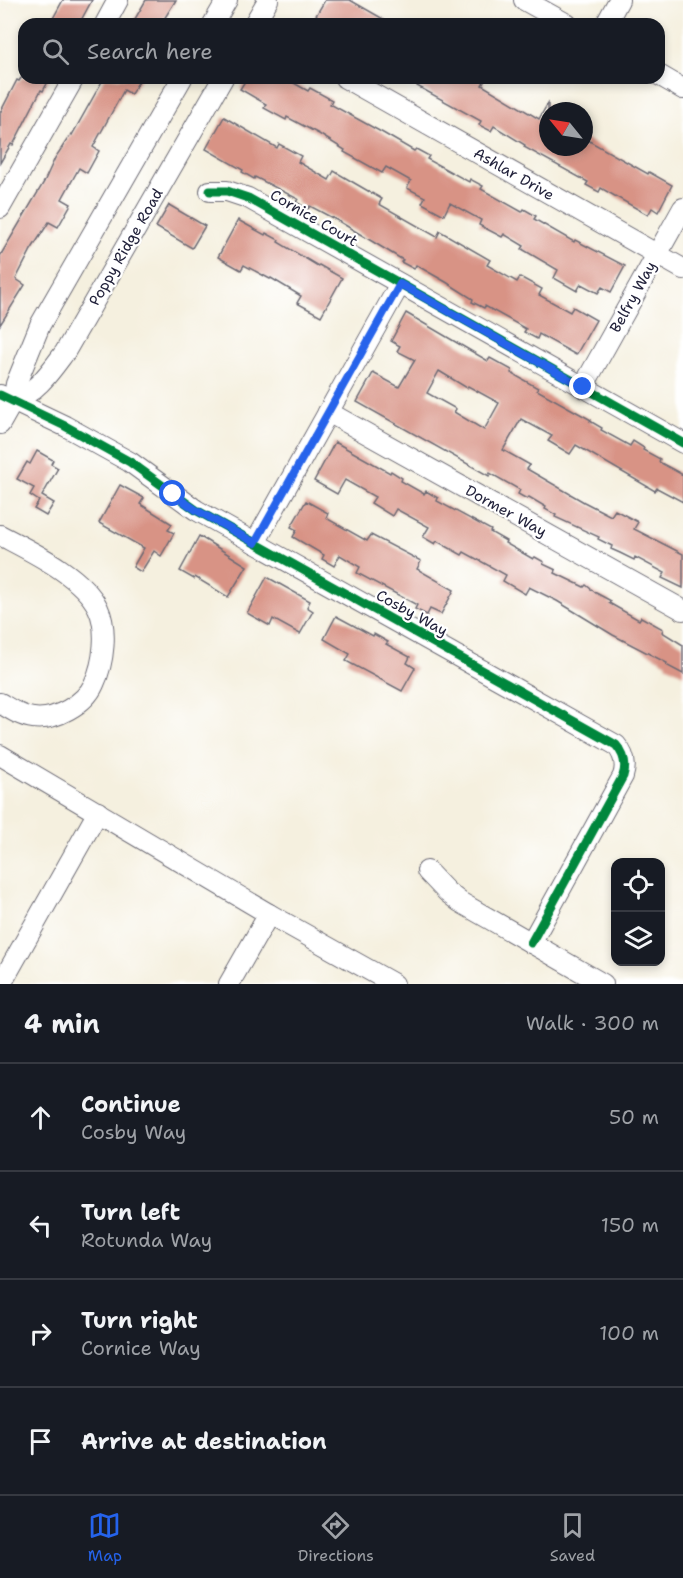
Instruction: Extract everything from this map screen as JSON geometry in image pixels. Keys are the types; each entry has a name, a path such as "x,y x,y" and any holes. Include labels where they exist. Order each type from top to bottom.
{"street":[{"path":"108,18 118,0"},
{"path":"216,18 227,0"},
{"path":"258,18 268,0"},
{"path":"524,0 556,18"},
{"path":"610,18 620,0"},
{"path":"665,78 683,89"},
{"path":"0,208 71,84"},
{"name":"Poppy Ridge Road","path":"0,424 7,398 16,384 37,331 179,84"},
{"name":"Poppy Ridge Road","path":"7,398 23,397 39,385 65,352 220,84"},
{"name":"Ashlar Drive","path":"356,84 683,269"},
{"name":"Cornice Court","path":"210,191 227,191 249,198 683,443"},
{"name":"Belfry Way","path":"583,387 683,208"},
{"path":"255,543 400,284"},
{"name":"Cosby Way","path":"7,398 65,426 130,462 152,476 186,504 610,741 621,750 625,763 624,776 531,944"},
{"name":"Dormer Way","path":"328,412 683,610"},
{"path":"0,535 66,573 91,598 98,609 103,649 93,686 84,697 67,710 48,718 32,718 0,703"},
{"path":"0,755 269,914 394,984"},
{"path":"1,984 98,812"},
{"path":"427,871 460,903 603,984"},
{"path":"229,984 269,914"}],"building":[{"path":"63,0 92,0 82,18 53,18"},
{"path":"146,0 176,0 165,18 136,18"},
{"path":"325,0 350,0 382,18 314,18"},
{"path":"17,80 18,84 47,84 43,91 41,90 13,145 11,144 0,163 0,113"},
{"path":"101,84 137,84 131,94 124,90 93,147 99,151 87,173 79,168 62,199 71,204 58,227 49,222 31,250 16,279 25,285 0,325 0,256 44,182 55,158 72,135"},
{"path":"243,84 296,84 308,91 310,88 332,100 330,104 414,151 416,149 429,156 427,159 469,182 470,179 483,186 481,189 522,212 524,209 536,216 534,219 574,242 575,240 625,266 611,292 602,287 598,293 581,284 577,291 554,278 558,270 522,249 524,246 504,234 502,237 479,225 481,220 450,203 444,215 422,203 425,197 407,188 411,181 386,167 382,173 344,152 345,150 319,134 264,108 266,104 240,89"},
{"path":"418,84 483,84 539,119 539,155 494,126 491,131 479,125 481,121 417,86"},
{"path":"224,117 277,148 279,144 301,156 298,162 329,180 334,171 382,199 379,204 437,237 440,231 490,260 487,265 517,282 520,277 542,289 539,295 570,312 573,307 596,320 576,355 539,334 537,339 524,332 526,329 485,306 484,308 472,302 473,299 446,282 416,265 414,269 401,262 403,260 340,222 310,206 308,209 296,202 298,199 255,177 254,179 242,172 243,170 206,149"},
{"path":"593,143 672,185 658,212 652,208 648,215 601,188 599,192 586,185 588,182 540,156 593,156"},
{"path":"169,205 205,226 192,248 156,227"},
{"path":"238,220 279,240 278,242 342,278 321,316 297,303 301,296 271,278 244,265 241,270 218,257"},
{"path":"406,313 488,361 490,358 512,370 511,373 591,420 602,428 601,430 630,446 633,441 644,448 643,450 660,459 659,462 683,475 683,502 657,488 655,491 576,445 570,454 548,441 552,436 521,419 503,450 530,465 527,469 584,502 611,516 615,510 638,522 634,529 683,554 683,588 662,578 665,573 635,557 634,560 611,549 612,546 598,539 599,537 555,517 556,515 545,509 546,507 529,497 527,499 518,494 520,490 490,473 489,476 357,402 373,373 399,387 415,360 397,351 400,346 391,341","holes":["439,371 467,388 468,386 499,403 484,430 454,412 456,409 427,393"]},
{"path":"335,442 390,473 391,471 402,478 401,481 424,494 426,491 438,498 437,501 491,530 490,532 506,541 505,543 533,559 535,557 544,562 543,564 556,570 555,573 584,587 586,585 611,601 609,603 639,620 641,617 663,629 662,632 683,645 683,674 557,601 529,587 525,594 503,581 506,575 464,552 462,555 437,541 435,544 423,537 429,527 396,509 392,516 371,503 375,497 345,480 337,494 314,481"},
{"path":"37,451 53,460 51,464 58,468 42,496 54,503 46,516 34,509 39,501 30,495 34,488 17,479 27,462 30,464"},
{"path":"120,485 144,498 140,504 172,524 168,530 174,533 161,556 154,551 141,572 133,567 144,548 99,523"},
{"path":"306,501 328,513 326,518 367,541 371,535 421,561 417,569 454,590 441,614 430,609 427,615 415,609 417,605 357,573 360,567 340,555 334,566 322,559 324,555 293,537 297,530 291,527"},
{"path":"199,536 247,566 228,597 195,577 194,579 180,571"},
{"path":"267,577 310,601 307,607 313,611 300,634 273,619 270,626 247,613"},
{"path":"336,616 373,636 374,634 388,642 386,644 410,657 407,663 415,668 402,691 346,661 350,654 324,639"}],"cycle path":[{"path":"210,191 227,191 248,198 683,443"},
{"path":"0,395 65,426 130,462 196,510 616,745 624,759 623,776 531,943"}],"route":[{"path":"173,494 196,510 255,543 400,284 583,387"}]}
